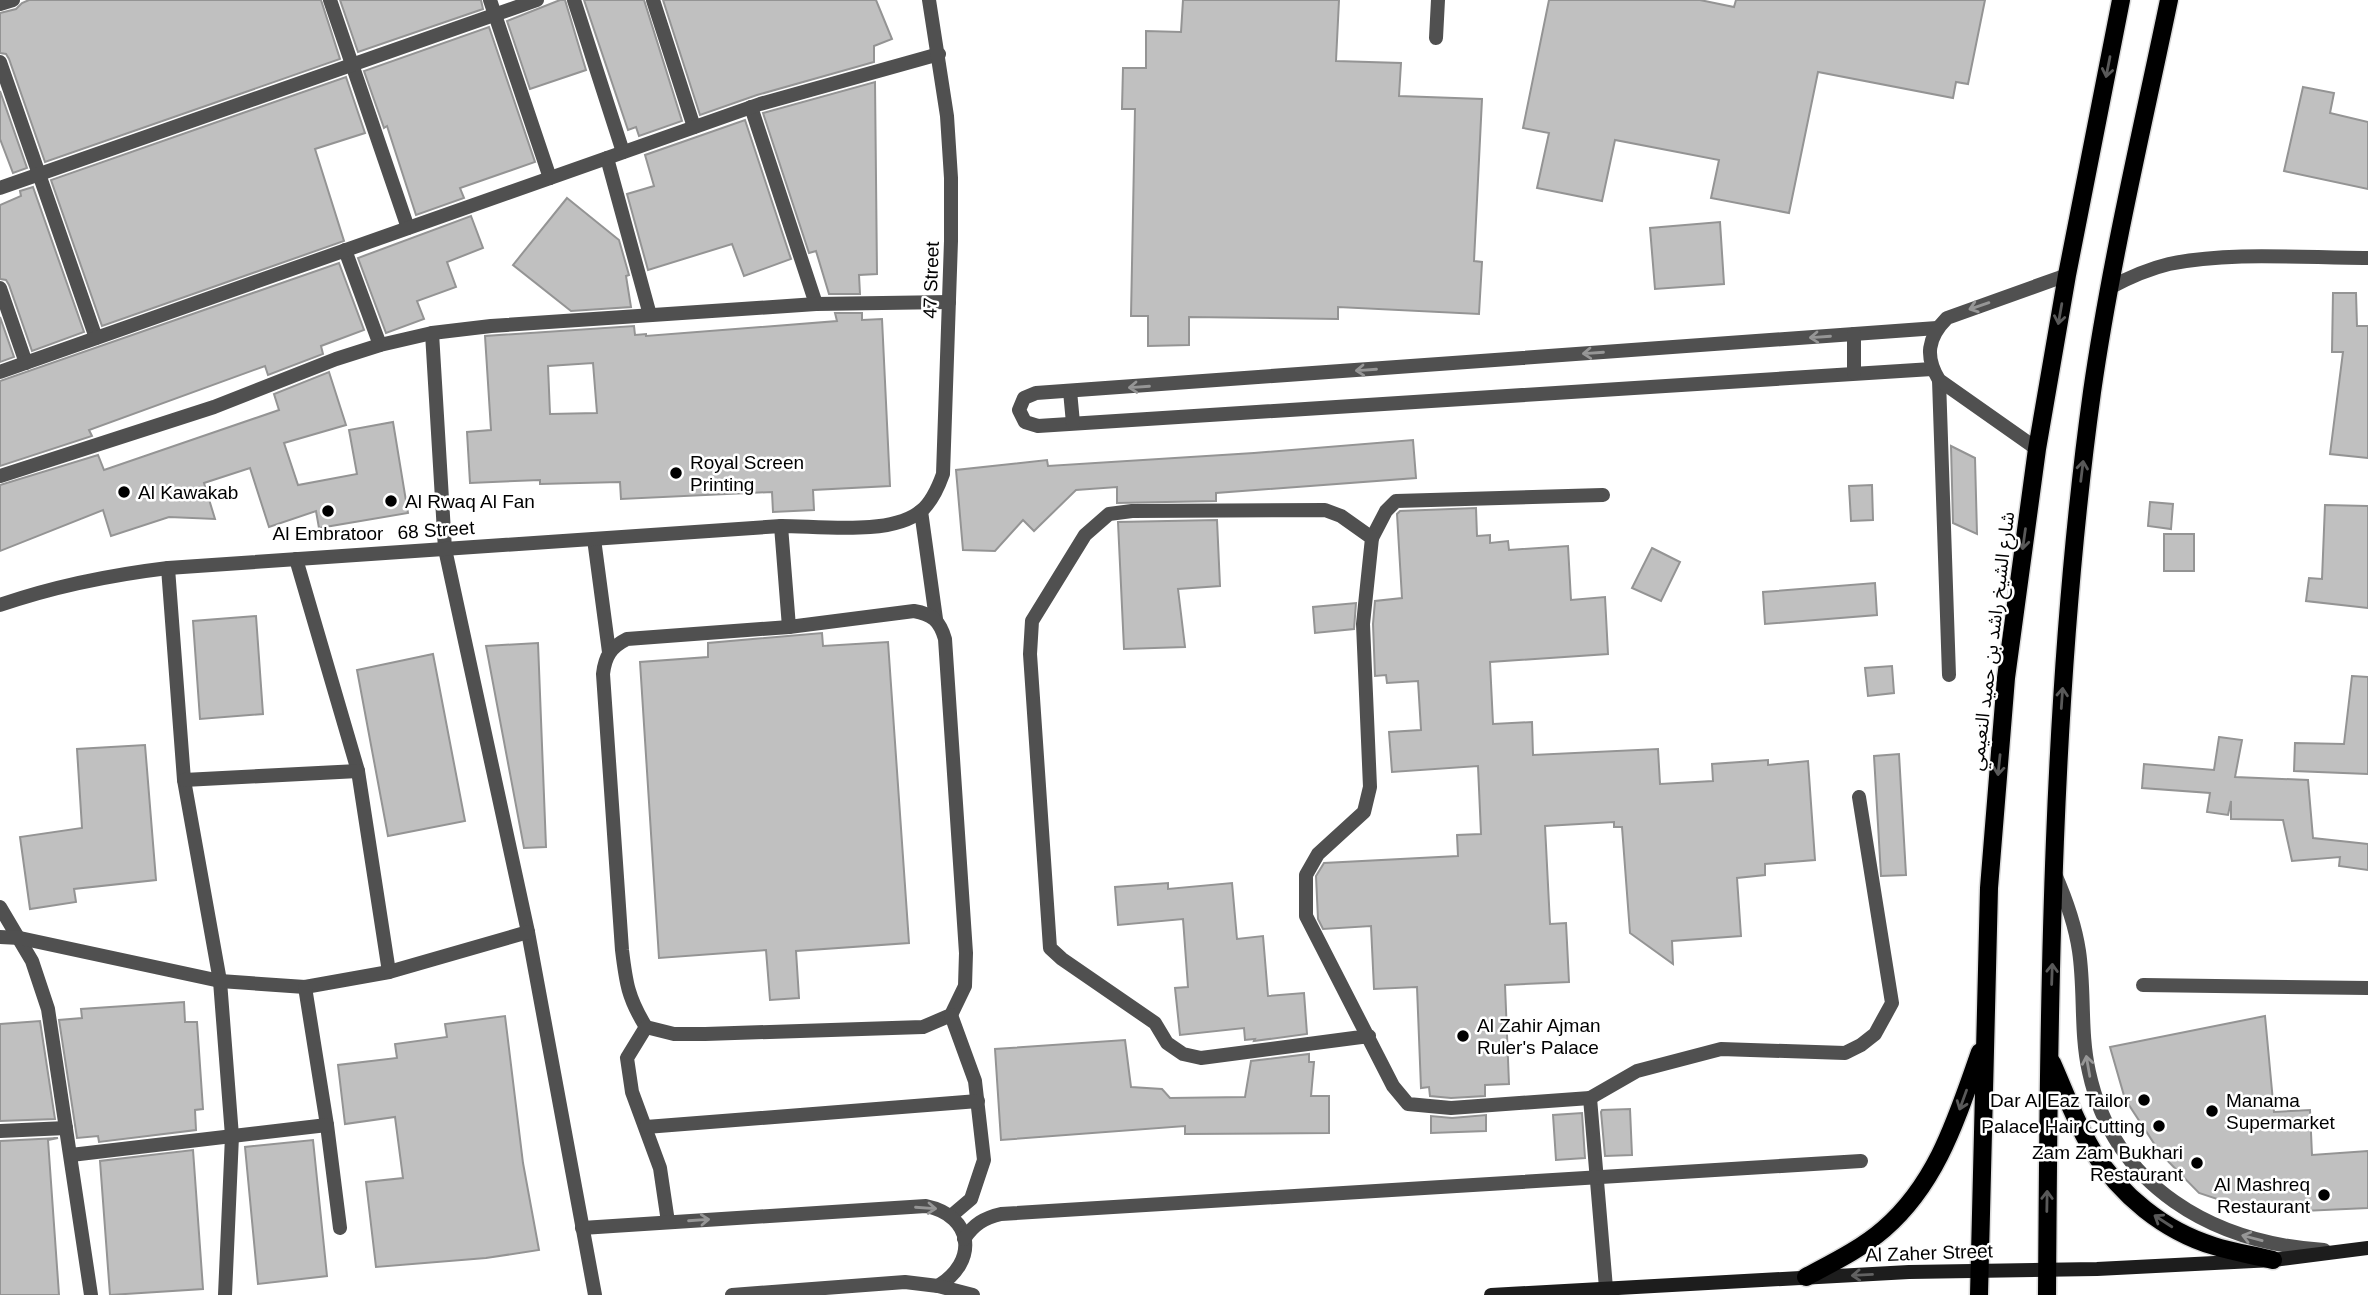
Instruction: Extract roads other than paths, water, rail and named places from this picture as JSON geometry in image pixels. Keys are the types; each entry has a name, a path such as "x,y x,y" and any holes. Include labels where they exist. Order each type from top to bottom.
{"main road":[{"name":"شارع الشيخ راشد بن حميد النعيمي","path":"1979,1295 1987,950 1994,814 2013,615 2037,449 2067,275 2121,0"},
{"path":"2046,1295 2049,1056 2055,874 2069,600 2089,417 2109,288 2169,0"},
{"path":"1806,1278 1883,1229 1910,1203 1931,1175 1947,1145 1986,1036"},
{"path":"2049,1056 2093,1152 2127,1194 2153,1215 2185,1235 2214,1246 2273,1260"},
{"name":"Al Zaher Street","path":"1491,1295 1806,1278 2273,1260 2368,1248"}],"street":[{"path":"0,4 13,0"},
{"path":"330,0 408,228"},
{"path":"490,0 550,178"},
{"path":"0,188 537,0"},
{"path":"574,0 623,152"},
{"path":"653,0 694,127"},
{"name":"47 Street","path":"921,512 935,495 943,474 951,178 947,116 929,0"},
{"path":"1436,38 1438,0"},
{"path":"0,372 751,107 939,54"},
{"path":"0,62 96,338"},
{"path":"751,107 816,303"},
{"path":"607,158 650,315"},
{"path":"345,250 380,345"},
{"path":"2109,288 2137,274 2168,264 2198,260 2368,258"},
{"path":"1949,675 1935,375 1929,355 1930,341 1947,318 2067,275"},
{"path":"0,288 26,363"},
{"path":"0,476 214,407 336,359 432,333 816,303 949,302"},
{"path":"1937,328 1030,394 1020,404 1019,410 1024,422 1031,425 1854,373 1935,375 2037,449"},
{"path":"432,333 445,549 528,932 595,1295"},
{"path":"1854,334 1854,373"},
{"path":"1070,391 1073,423"},
{"path":"1603,495 1396,501 1386,511 1372,538 1363,624 1370,787 1364,812 1318,854 1306,875 1306,916 1393,1086 1408,1104 1451,1108 1590,1098 1637,1072 1721,1049 1844,1053 1861,1045 1875,1034 1892,1003 1859,797"},
{"path":"1368,1036 1202,1058 1183,1054 1167,1044 1154,1023 1050,948 1030,654 1032,621 1085,535 1110,514 1132,511 1325,510 1340,516 1372,538"},
{"path":"921,512 936,619"},
{"name":"68 Street","path":"0,605 56,587 112,575 168,568 780,526 880,527 902,523 921,512"},
{"path":"780,526 789,627"},
{"path":"593,539 609,652"},
{"path":"296,559 358,771 389,972"},
{"path":"168,568 184,780 220,981 232,1136 225,1295"},
{"path":"914,611 926,613 936,619 945,639 967,953 965,986 951,1015 923,1027 674,1034 646,1027 631,1003 622,950 603,674 609,652 627,639 789,627 914,611"},
{"path":"184,780 358,771"},
{"path":"2055,874 2066,900 2079,952 2088,1071 2101,1110 2125,1154 2145,1178 2168,1199 2223,1230 2283,1245 2343,1251"},
{"path":"0,906 20,938 36,972 48,1009 91,1295"},
{"path":"0,937 20,938 220,981 305,987 389,972 528,932"},
{"path":"2143,985 2368,988"},
{"path":"305,987 340,1228"},
{"path":"951,1015 975,1081 984,1160 971,1199 951,1216"},
{"path":"646,1027 627,1058 632,1093 660,1168 668,1222"},
{"path":"1590,1098 1606,1289"},
{"path":"646,1127 978,1101"},
{"path":"71,1155 327,1125"},
{"path":"0,1131 66,1128"},
{"path":"964,1239 980,1221 1001,1214 1861,1161"},
{"path":"582,1228 926,1206 951,1216 964,1239 965,1253 960,1267 938,1286"},
{"path":"732,1295 905,1282 938,1286 973,1295"}],"place":[{"name":"Royal Screen Printing","path":"676,473"},
{"name":"Al Kawakab","path":"124,492"},
{"name":"Al Rwaq Al Fan","path":"391,501"},
{"name":"Al Embratoor","path":"328,511"},
{"name":"Al Zahir Ajman Ruler's Palace","path":"1463,1036"},
{"name":"Dar Al Eaz Tailor","path":"2144,1100"},
{"name":"Manama Supermarket","path":"2212,1111"},
{"name":"Palace Hair Cutting","path":"2159,1126"},
{"name":"Zam Zam Bukhari Restaurant","path":"2197,1163"},
{"name":"Al Mashreq Restaurant","path":"2324,1195"}]}
